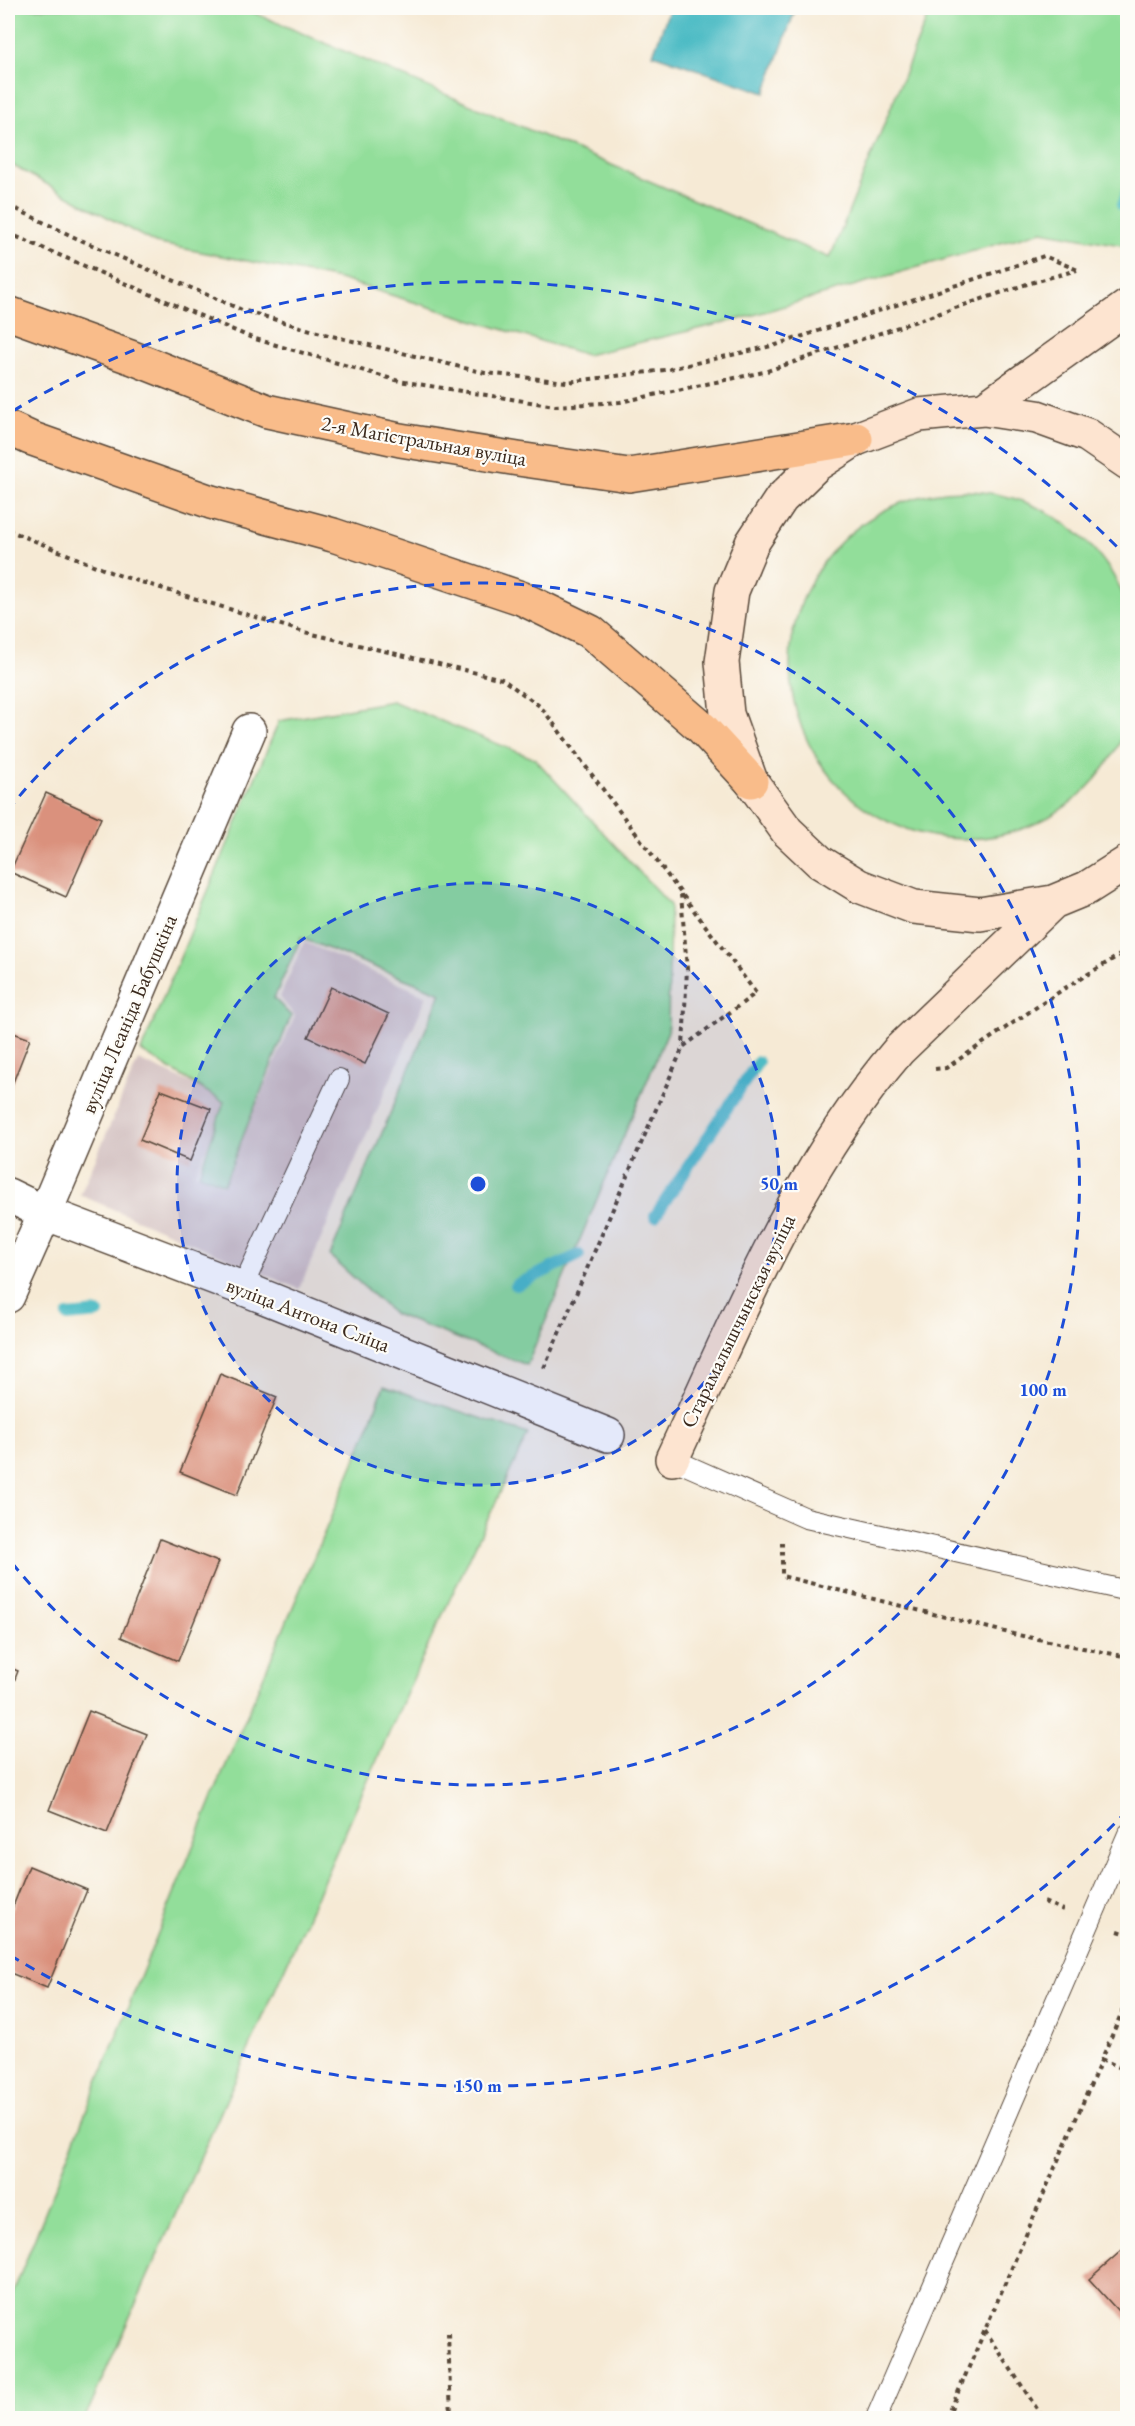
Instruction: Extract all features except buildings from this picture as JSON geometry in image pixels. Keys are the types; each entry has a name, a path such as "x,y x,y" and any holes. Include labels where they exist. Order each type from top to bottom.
{"main road":[{"path":"984,409 1128,306"},
{"name":"2-я Магістральная вуліца","path":"8,313 133,358 267,411 400,440 518,459 629,475 856,439"},
{"path":"752,781 727,714 722,662 732,591 752,543 781,499 816,465 856,439 919,415 984,409 1037,417 1087,435 1128,463"},
{"path":"8,428 30,438 211,502 333,535 521,598 591,632 702,728 752,781 787,831 820,862 859,886 914,907 980,914 1053,902 1087,888 1128,862"},
{"name":"Старамалышчынская вуліца","path":"672,1459 763,1264 815,1165 878,1075 899,1050 1053,902"}],"street":[{"name":"вуліца Леаніда Бабушкіна","path":"8,1296 45,1214 249,731"},
{"name":"вуліца Антона Сліца","path":"8,1195 45,1214 242,1288 608,1435"}],"lane":[{"path":"242,1288 339,1079"},
{"path":"672,1459 806,1518 1128,1591"},
{"path":"876,2418 1128,1834"}],"path":[{"path":"8,205 75,238 242,310 328,335 485,373 567,382 665,370 777,345 1044,256 1077,270 1027,284 764,372 620,402 555,406 399,381 252,338 8,233"},
{"path":"8,530 116,574 304,632 502,679 541,707 756,993 683,1047"},
{"path":"529,1402 683,1047 687,969 681,893"},
{"path":"935,1069 946,1068 1065,988 1128,950"},
{"path":"782,1576 1013,1634 1128,1658"},
{"path":"947,2418 1128,1998"},
{"path":"1101,2059 1128,2071"},
{"path":"985,2330 1043,2418"},
{"path":"448,2333 451,2418"}],"shaded area":[{"path":"304,942 427,996 299,1289 80,1195 138,1060 228,1099 195,1173 222,1185 295,1016 280,997"}],"green space":[{"path":"8,8 243,8 830,258 931,8 1127,8 1127,242 1126,246 1042,231 740,319 586,355 339,279 155,243 8,163"},
{"path":"964,491 1015,498 1046,511 1075,530 1099,554 1118,583 1131,614 1138,665 1131,716 1118,747 1099,776 1075,800 1046,819 1015,832 964,839 913,832 882,819 853,800 829,776 810,747 797,716 790,665 797,614 810,583 829,554 853,530 882,511 913,498"},
{"path":"392,701 535,759 670,905 668,1031 527,1365 394,1314 330,1256 441,993 301,938 274,998 291,1016 224,1184 199,1174 224,1102 141,1051 279,721"},
{"path":"384,1386 528,1434 425,1652 85,2418 8,2418 8,2305 223,1772 367,1432"}],"water":[{"path":"670,8 796,8 765,93 653,54"}],"waterway":[{"path":"1122,205 1128,192"},
{"path":"655,1216 758,1062"},
{"path":"516,1285 579,1255"},
{"path":"68,1316 98,1313"}]}
